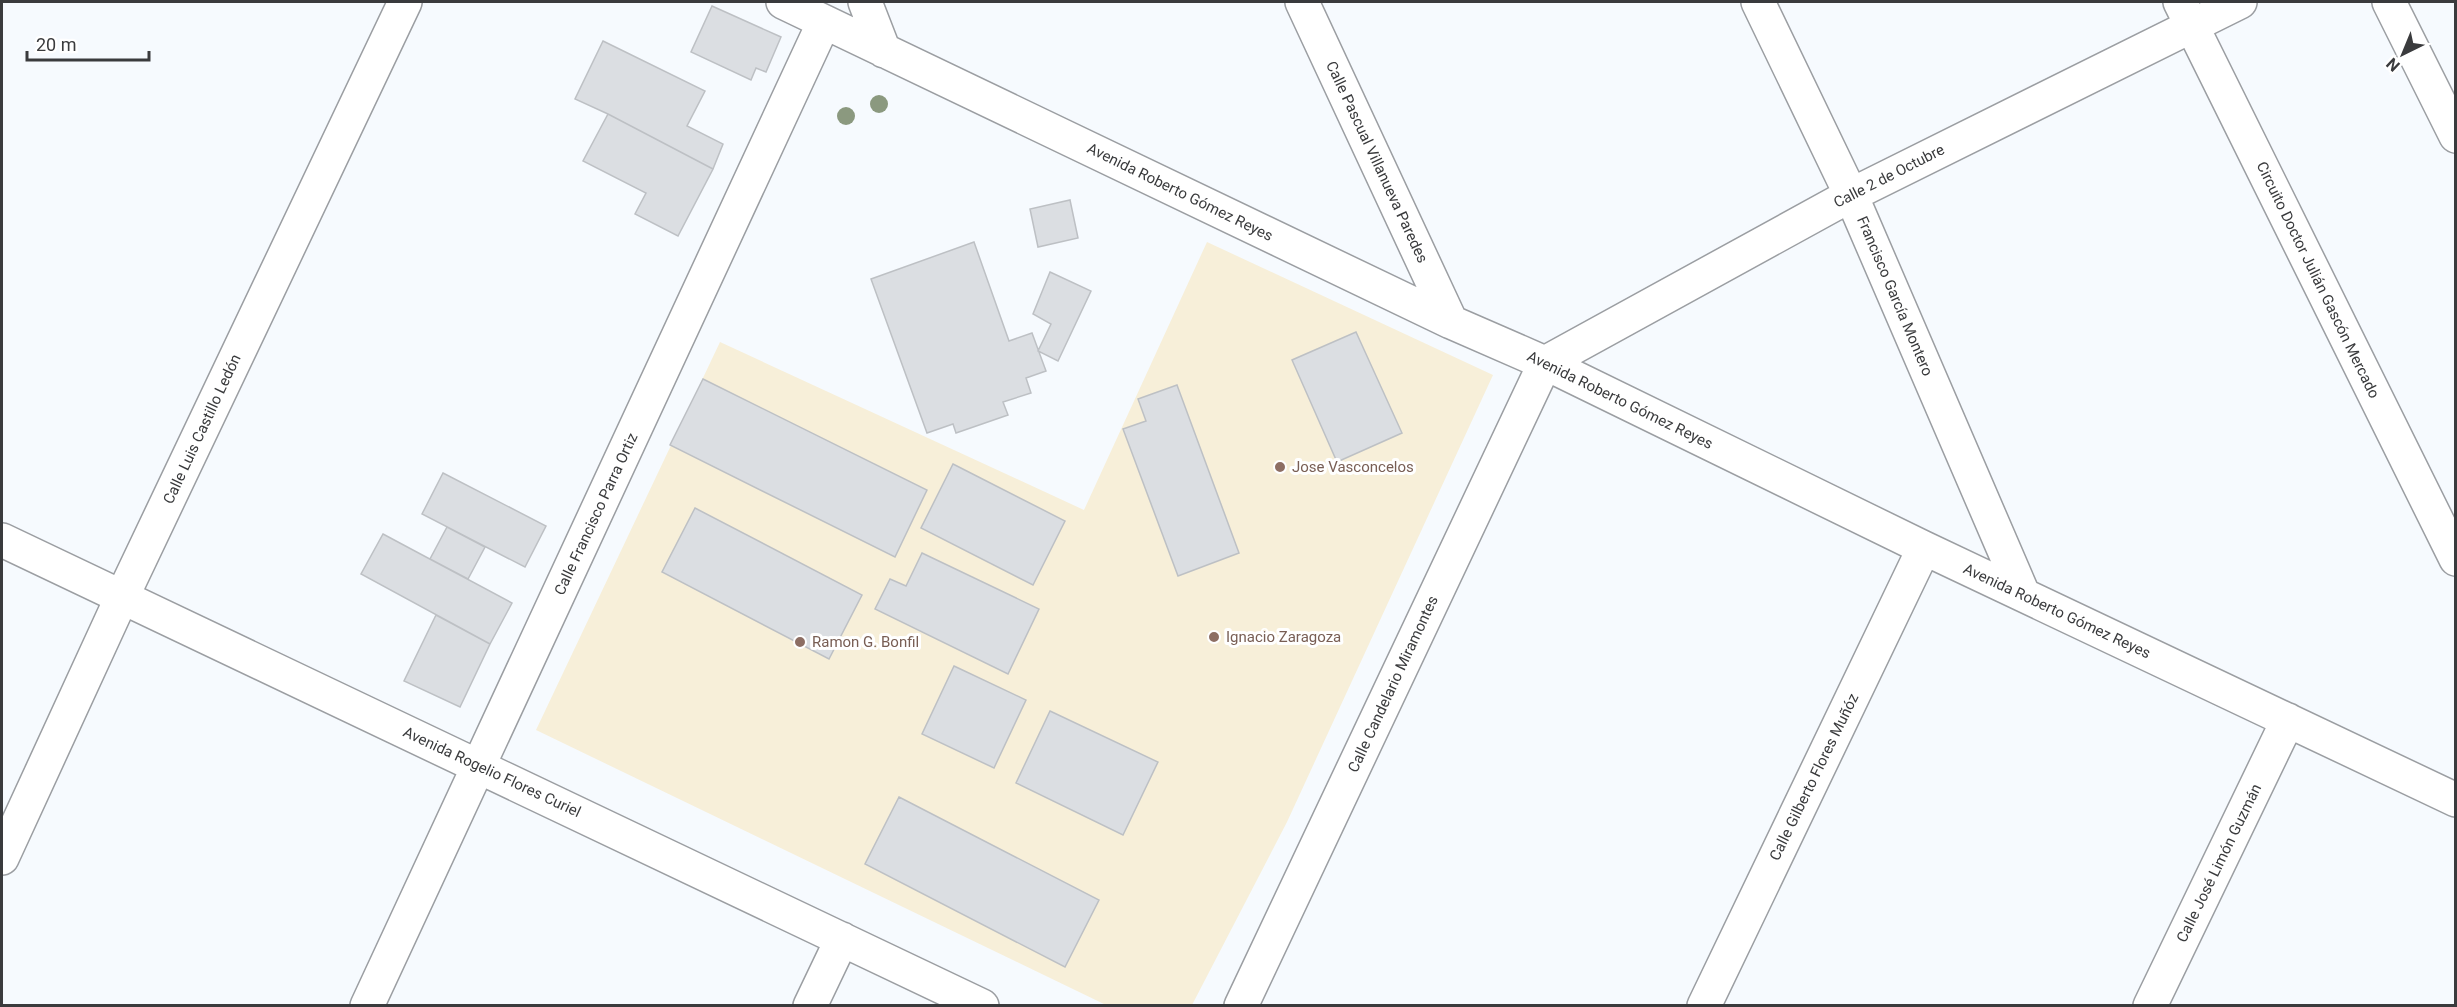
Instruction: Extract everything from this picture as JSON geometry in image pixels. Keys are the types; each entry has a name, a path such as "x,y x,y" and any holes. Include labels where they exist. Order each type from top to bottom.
{"street":[{"name":"Calle Luis Castillo Ledón","path":"2,858 122,597 405,2"},
{"name":"Avenida Roberto Gómez Reyes","path":"783,2 1451,322 1545,363 1924,548 2456,800"},
{"path":"865,2 884,51"},
{"name":"Calle Pascual Villanueva Paredes","path":"1302,2 1451,322"},
{"name":"Francisco García Montero","path":"1758,2 1851,195 2023,594"},
{"name":"Calle 2 de Octubre","path":"1545,363 2186,14 2240,2"},
{"path":"2389,2 2456,135"},
{"name":"Circuito Doctor Julián Gascón Mercado","path":"2186,14 2456,559"},
{"name":"Calle Francisco Parra Ortiz","path":"367,1005 824,22"},
{"name":"Calle Candelario Miramontes","path":"1240,1005 1545,363"},
{"name":"Avenida Rogelio Flores Curiel","path":"2,540 982,1005"},
{"name":"Calle Gilberto Flores Muñóz","path":"1704,1005 1924,548"},
{"name":"Calle José Limón Guzmán","path":"2150,1005 2289,720"},
{"path":"810,1005 842,939"}],"shaded area":[{"name":"Ramon G. Bonfil","path":"1207,242 1493,375 1287,822 1192,1005 1106,1005 536,730 720,342 1084,510"}],"building":[{"path":"712,6 781,37 766,72 756,68 751,80 691,52"},
{"path":"603,41 705,91 687,126 723,144 713,169 575,99"},
{"path":"608,114 713,169 678,236 635,214 646,193 583,161"},
{"path":"1070,200 1078,238 1038,247 1030,209"},
{"path":"974,242 1009,341 1032,333 1046,371 1026,378 1031,393 1003,402 1008,415 956,433 953,424 927,433 871,279"},
{"path":"1050,272 1091,291 1058,361 1038,351 1051,324 1033,314"},
{"path":"1356,332 1402,433 1337,462 1292,360"},
{"path":"703,379 927,490 895,557 670,445"},
{"path":"1177,385 1239,553 1178,576 1123,429 1146,421 1138,399"},
{"path":"953,464 1065,521 1033,585 921,528"},
{"path":"443,473 546,526 525,567 422,514"},
{"path":"695,508 862,595 829,659 662,572"},
{"path":"447,527 485,547 468,579 430,559"},
{"path":"383,534 512,603 490,644 361,574"},
{"path":"922,553 1039,609 1008,674 875,609 890,579 906,586"},
{"path":"436,615 490,644 460,707 404,681"},
{"path":"954,666 1026,700 994,768 922,734"},
{"path":"1050,711 1158,762 1123,835 1016,783"},
{"path":"899,797 1099,900 1065,967 865,864"}],"place":[{"name":"Jose Vasconcelos","path":"1280,467"},
{"name":"Ignacio Zaragoza","path":"1214,637"},
{"name":"Ramon G. Bonfil","path":"800,642"}]}
